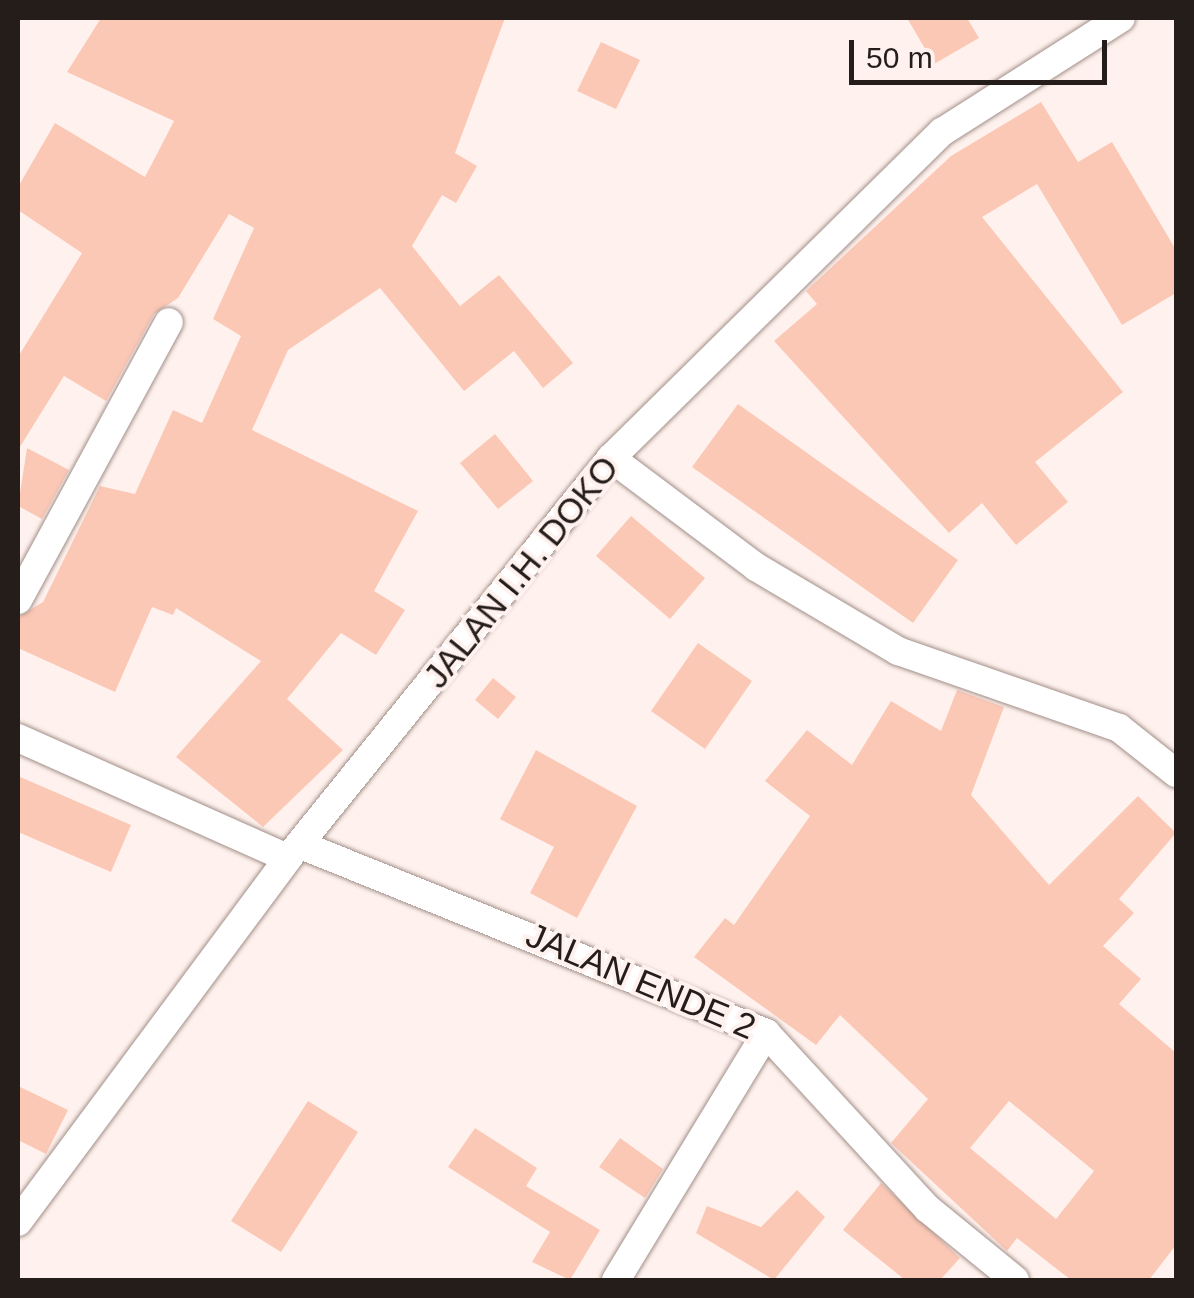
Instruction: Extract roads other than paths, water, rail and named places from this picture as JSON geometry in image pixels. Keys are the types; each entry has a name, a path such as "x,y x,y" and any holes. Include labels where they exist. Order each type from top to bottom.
{"street":[{"name":"JALAN I.H. DOKO","path":"18,1222 294,851 610,458 942,132 1121,18"},
{"path":"18,600 46,534 169,322"},
{"path":"610,458 756,566 898,651 1119,728 1176,774"},
{"name":"JALAN ENDE 2","path":"18,738 294,851 766,1033 928,1209 1014,1280"},
{"path":"616,1280 766,1033"}]}
